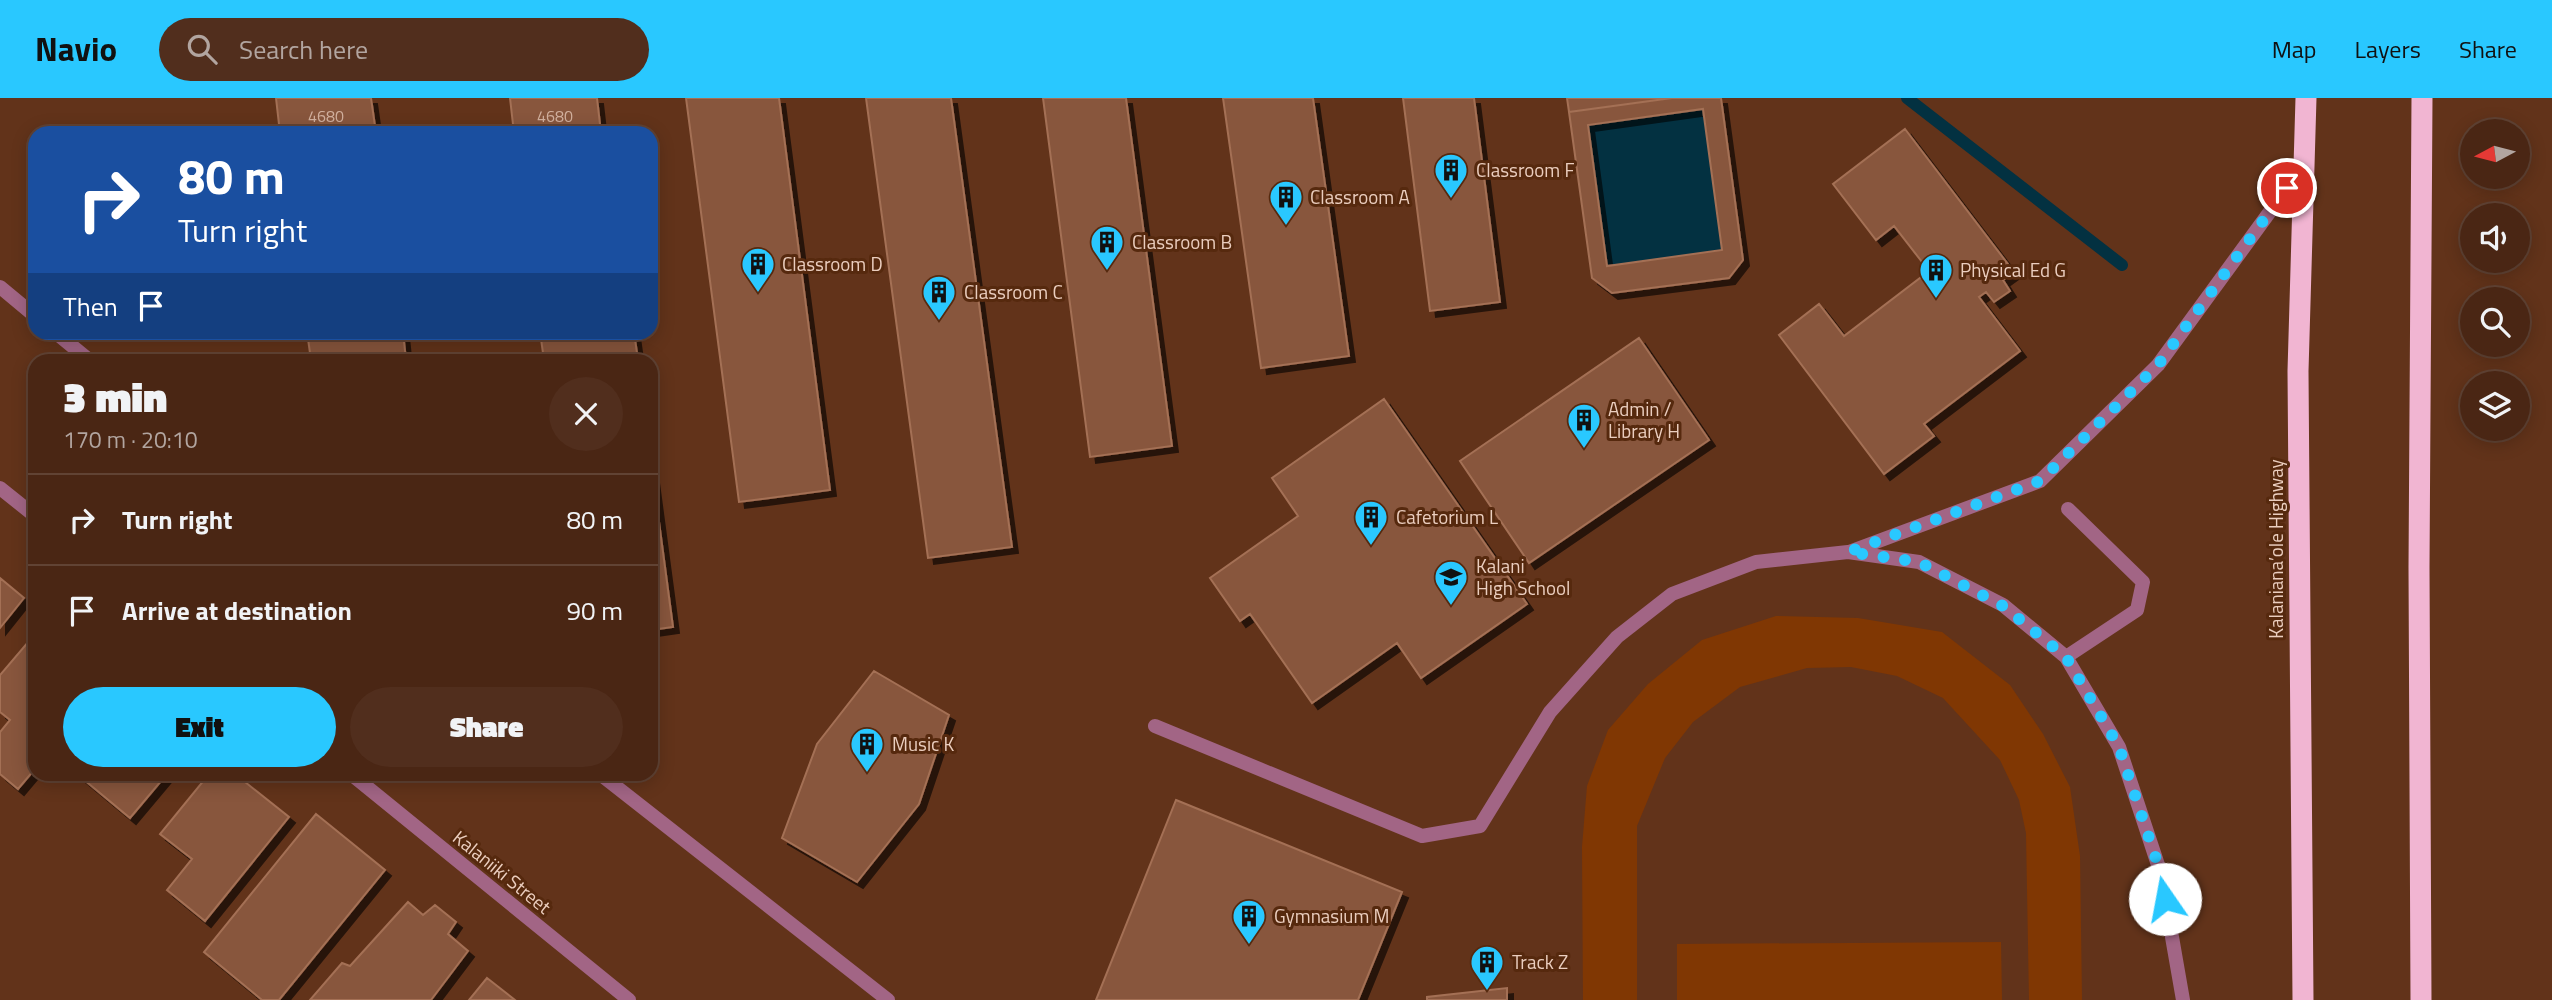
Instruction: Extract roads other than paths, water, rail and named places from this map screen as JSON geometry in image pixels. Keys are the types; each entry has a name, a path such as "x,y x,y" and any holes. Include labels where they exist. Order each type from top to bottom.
{"highway":[{"name":"Kalaniana’ole Highway","path":"2303,1000 2298,371 2306,98"},
{"path":"2421,1000 2419,553 2422,98"}],"street":[{"path":"1155,726 1422,836 1480,826 1550,712 1617,637 1672,594 1756,562 1848,552 2040,481 2158,365 2304,165"},
{"path":"0,287 28,310"},
{"path":"65,340 82,354"},
{"path":"0,488 28,510"},
{"path":"2066,657 2137,610 2143,582 2068,509"},
{"path":"1848,552 1919,562 2003,606 2066,657 2119,747 2161,874 2183,1000"},
{"name":"Kalaniiki Street","path":"360,781 629,1000"},
{"path":"609,781 888,1000"}],"water":[{"path":"1703,109 1722,250 1607,266 1588,125"}],"waterway":[{"path":"1907,98 2122,265"}],"place":[{"name":"Classroom F","path":"1451,200"},
{"name":"Classroom A","path":"1286,227"},
{"name":"Classroom B","path":"1107,272"},
{"name":"Classroom D","path":"758,294"},
{"name":"Physical Ed G","path":"1936,300"},
{"name":"Classroom C","path":"939,322"},
{"name":"Admin / Library H","path":"1584,450"},
{"name":"Cafetorium L","path":"1371,547"},
{"name":"Kalani High School","path":"1451,607"},
{"name":"Music K","path":"867,774"},
{"name":"Gymnasium M","path":"1249,946"},
{"name":"Track Z","path":"1487,992"}]}
